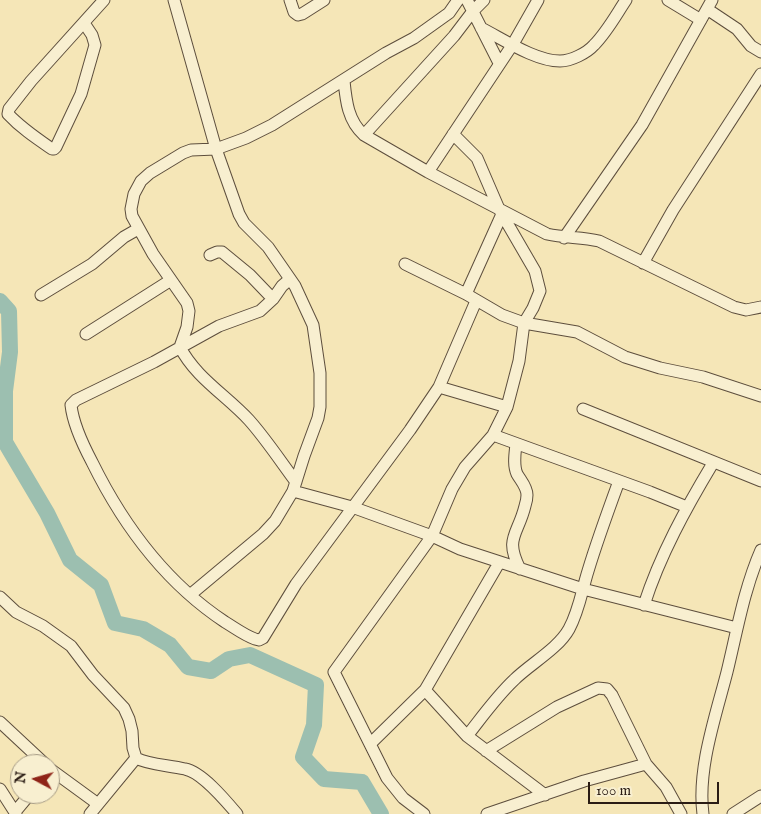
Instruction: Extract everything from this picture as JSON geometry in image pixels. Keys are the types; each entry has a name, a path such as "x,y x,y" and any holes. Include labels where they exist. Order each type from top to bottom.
{"street":[{"path":"84,23 95,42 93,54 81,94 54,149 31,135 8,114 8,109 104,0"},
{"path":"173,0 216,149 239,214 244,223 268,247 290,279 313,325 318,353 320,391 318,418 295,486 275,521 263,534 190,595"},
{"path":"290,0 294,12 298,15 324,0"},
{"path":"180,347 187,327 189,311 187,303 153,254 132,216 136,187 150,173 182,153 190,150 216,149 246,138 272,125 329,91 386,53 414,38 448,13 458,0"},
{"path":"467,0 498,63"},
{"path":"364,135 484,0"},
{"path":"428,172 498,63 513,44 538,0"},
{"path":"482,28 539,58 560,61 573,59 593,46 606,31 626,0"},
{"path":"668,0 701,20"},
{"path":"564,238 610,174 642,125 709,5 737,29 751,46 761,52"},
{"path":"643,263 673,210 761,74"},
{"path":"344,81 352,120 364,135 501,212 547,234 564,238 590,238 599,241 734,307 746,310 761,308"},
{"path":"329,91 346,96"},
{"path":"424,814 403,798 387,778 334,672 432,536 452,489 464,467 493,434 507,407 519,361 524,323 540,291 535,271 501,212 477,158 452,134"},
{"path":"466,294 501,212"},
{"path":"41,295 92,264 124,237 138,229"},
{"path":"210,255 222,252 250,275 273,299"},
{"path":"405,264 466,294 502,315 524,323 577,332 625,357 660,368 703,377 761,396"},
{"path":"290,279 260,311 219,326 124,378 76,400 71,405 82,443 106,491 146,548 172,580 209,611 249,637 260,640 296,584 439,388 476,301"},
{"path":"86,334 171,280"},
{"path":"180,347 199,372 251,422 295,486 432,536 460,549 499,563 644,606 737,628"},
{"path":"439,388 507,407"},
{"path":"583,409 761,481"},
{"path":"493,434 687,508"},
{"path":"516,444 514,461 517,473 524,484 528,496 512,544 514,556 520,569"},
{"path":"644,606 653,579 687,508 713,463"},
{"path":"467,736 491,704 514,680 541,656 555,648 569,630 619,481"},
{"path":"703,814 701,798 708,749 745,595 761,550"},
{"path":"370,744 425,690 499,563"},
{"path":"0,597 16,612 51,631 71,646 92,675 124,708 131,725 132,748 136,758 144,762 187,769 203,780 237,814"},
{"path":"486,751 557,707 598,688 607,690 612,695 646,764 666,787 681,814"},
{"path":"425,690 467,736 545,795"},
{"path":"0,722 34,754"},
{"path":"90,814 136,758"},
{"path":"488,814 584,781 646,764"},
{"path":"60,776 98,804"},
{"path":"0,789 16,813"},
{"path":"733,814 761,796"}],"waterway":[{"path":"0,301 9,311 10,352 5,391 5,442 47,513 70,560 101,585 115,623 143,629 170,645 188,667 211,671 229,659 250,655 316,685 314,725 303,757 324,779 362,782 381,814"}]}
